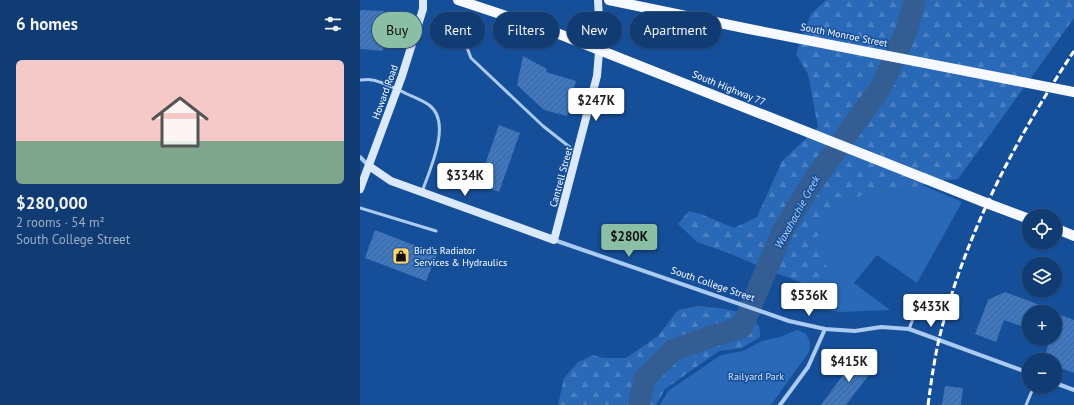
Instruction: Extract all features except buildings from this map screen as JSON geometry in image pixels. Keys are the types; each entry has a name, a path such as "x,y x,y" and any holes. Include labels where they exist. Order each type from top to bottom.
{"main road":[{"name":"South Highway 77","path":"458,0 554,32 1022,216"},
{"name":"South Monroe Street","path":"609,0 749,29 1074,92"},
{"path":"1062,231 1074,236"}],"street":[{"name":"Howard Road","path":"360,189 397,90 423,9 423,0"},
{"name":"Cantrell Street","path":"554,240 597,76 600,40 598,0"},
{"name":"South College Street","path":"360,157 369,166 391,181 554,240 789,321 825,329 855,331 881,327 909,329 1022,370"},
{"path":"780,405 808,367 825,329"},
{"path":"1062,386 1074,390"}],"lane":[{"path":"467,48 471,58 543,126 578,153"},
{"path":"360,80 373,80 430,105 435,111 440,130 438,144 422,192"},
{"path":"360,208 436,231"},
{"path":"909,329 915,314"},
{"path":"1026,405 1031,393"}],"green space":[{"path":"826,0 1074,0 1074,18 958,179 943,180 902,190 863,195 835,207 817,237 826,254 827,276 811,288 731,254 697,242 678,224 689,211 701,214 734,228 757,217 782,161 818,127 808,74 796,54 811,14"},
{"path":"922,185 962,202 917,283 877,255 854,283 890,310 839,312 816,309 811,288 827,276 826,254 817,237 835,207 863,195 902,190"},
{"path":"699,306 731,310 747,316 758,325 760,329 760,337 742,348 719,351 665,389 656,405 558,405 564,378 578,362 593,355 603,358 626,358 658,336 678,310"},
{"name":"Railyard Park","path":"797,330 807,334 806,335 810,343 809,352 771,405 660,405 668,391 721,355 743,351 762,341 780,337"}],"waterway":[{"name":"Waxahachie Creek","path":"639,405 645,378 673,350 742,327 782,233 809,187 881,87 906,32 915,0"}],"railway":[{"path":"928,405 939,339 950,300 978,225 1012,154 1052,85 1074,51"}],"place":[{"name":"Bird's Radiator Services & Hydraulics","path":"401,256"}]}
